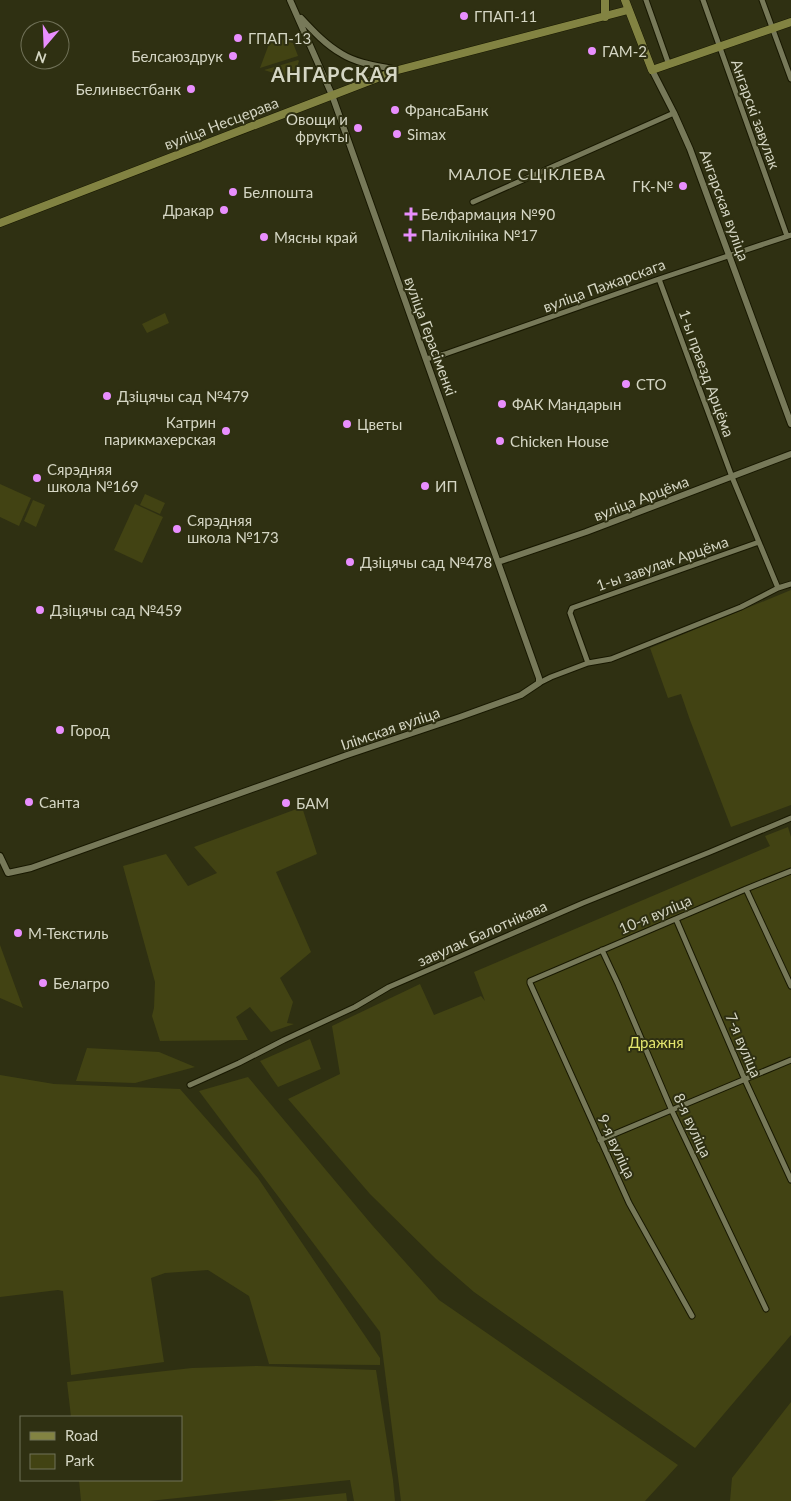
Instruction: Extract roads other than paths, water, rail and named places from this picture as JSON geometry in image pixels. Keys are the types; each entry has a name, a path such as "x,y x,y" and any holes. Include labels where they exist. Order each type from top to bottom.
{"main road":[{"path":"605,0 605,17"},
{"name":"Ангарская вуліца","path":"625,0 652,70"},
{"name":"вуліца Несцерава","path":"0,223 398,70 628,10"},
{"path":"652,70 791,22"}],"street":[{"name":"вуліца Герасіменкі","path":"290,0 332,95 540,678 539,683"},
{"path":"646,0 669,65"},
{"name":"Ангарскі завулак","path":"703,0 789,236"},
{"path":"762,0 791,79"},
{"path":"297,15 328,45 343,55 398,70"},
{"name":"Ангарская вуліца","path":"652,70 690,148 791,424"},
{"path":"473,202 674,113"},
{"name":"вуліца Пажарскага","path":"426,359 507,333 659,278 789,236"},
{"name":"1-ы праезд Арцёма","path":"659,278 732,477"},
{"name":"вуліца Арцёма","path":"498,562 582,534 791,454"},
{"path":"732,477 778,588"},
{"name":"1-ы завулак Арцёма","path":"588,663 570,613 572,608 759,542"},
{"name":"Ілімская вуліца","path":"0,856 8,873 32,868 521,695 551,677 588,663 611,659 741,607 778,588 791,584"},
{"name":"завулак Балотнікава","path":"190,1085 355,1007 389,987 583,903 791,818"},
{"name":"10-я вуліца","path":"530,981 791,871"},
{"path":"746,889 791,986"},
{"name":"7-я вуліца","path":"676,919 745,1080 791,1180"},
{"name":"8-я вуліца","path":"602,950 672,1111 766,1309"},
{"name":"9-я вуліца","path":"530,981 629,1203 692,1316"},
{"path":"600,1140 791,1060"}],"place":[{"name":"ГПАП-11","path":"464,16"},
{"name":"ГПАП-13","path":"238,38"},
{"name":"ГАМ-2","path":"592,51"},
{"name":"Белсаюздрук","path":"233,56"},
{"name":"Белинвестбанк","path":"191,89"},
{"name":"ФрансаБанк","path":"395,110"},
{"name":"Овощи и фрукты","path":"358,128"},
{"name":"Simax","path":"397,134"},
{"name":"ГК-№","path":"683,186"},
{"name":"Белпошта","path":"233,192"},
{"name":"Дракар","path":"224,210"},
{"name":"Белфармация №90","path":"411,214"},
{"name":"Паліклініка №17","path":"410,235"},
{"name":"Мясны край","path":"264,237"},
{"name":"СТО","path":"626,384"},
{"name":"Дзіцячы сад №479","path":"107,396"},
{"name":"ФАК Мандарын","path":"502,404"},
{"name":"Цветы","path":"347,424"},
{"name":"Катрин парикмахерская","path":"226,431"},
{"name":"Chicken House","path":"500,441"},
{"name":"Сярэдняя школа №169","path":"37,478"},
{"name":"ИП","path":"425,486"},
{"name":"Сярэдняя школа №173","path":"177,529"},
{"name":"Дзіцячы сад №478","path":"350,562"},
{"name":"Дзіцячы сад №459","path":"40,610"},
{"name":"Город","path":"60,730"},
{"name":"Санта","path":"29,802"},
{"name":"БАМ","path":"286,803"},
{"name":"М-Текстиль","path":"18,933"},
{"name":"Белагро","path":"43,983"}],"district":[{"name":"АНГАРСКАЯ","path":"335,74"},
{"name":"МАЛОЕ СЦІКЛЕВА","path":"527,173"}],"park label":[{"name":"Дражня","path":"656,1042"}]}
